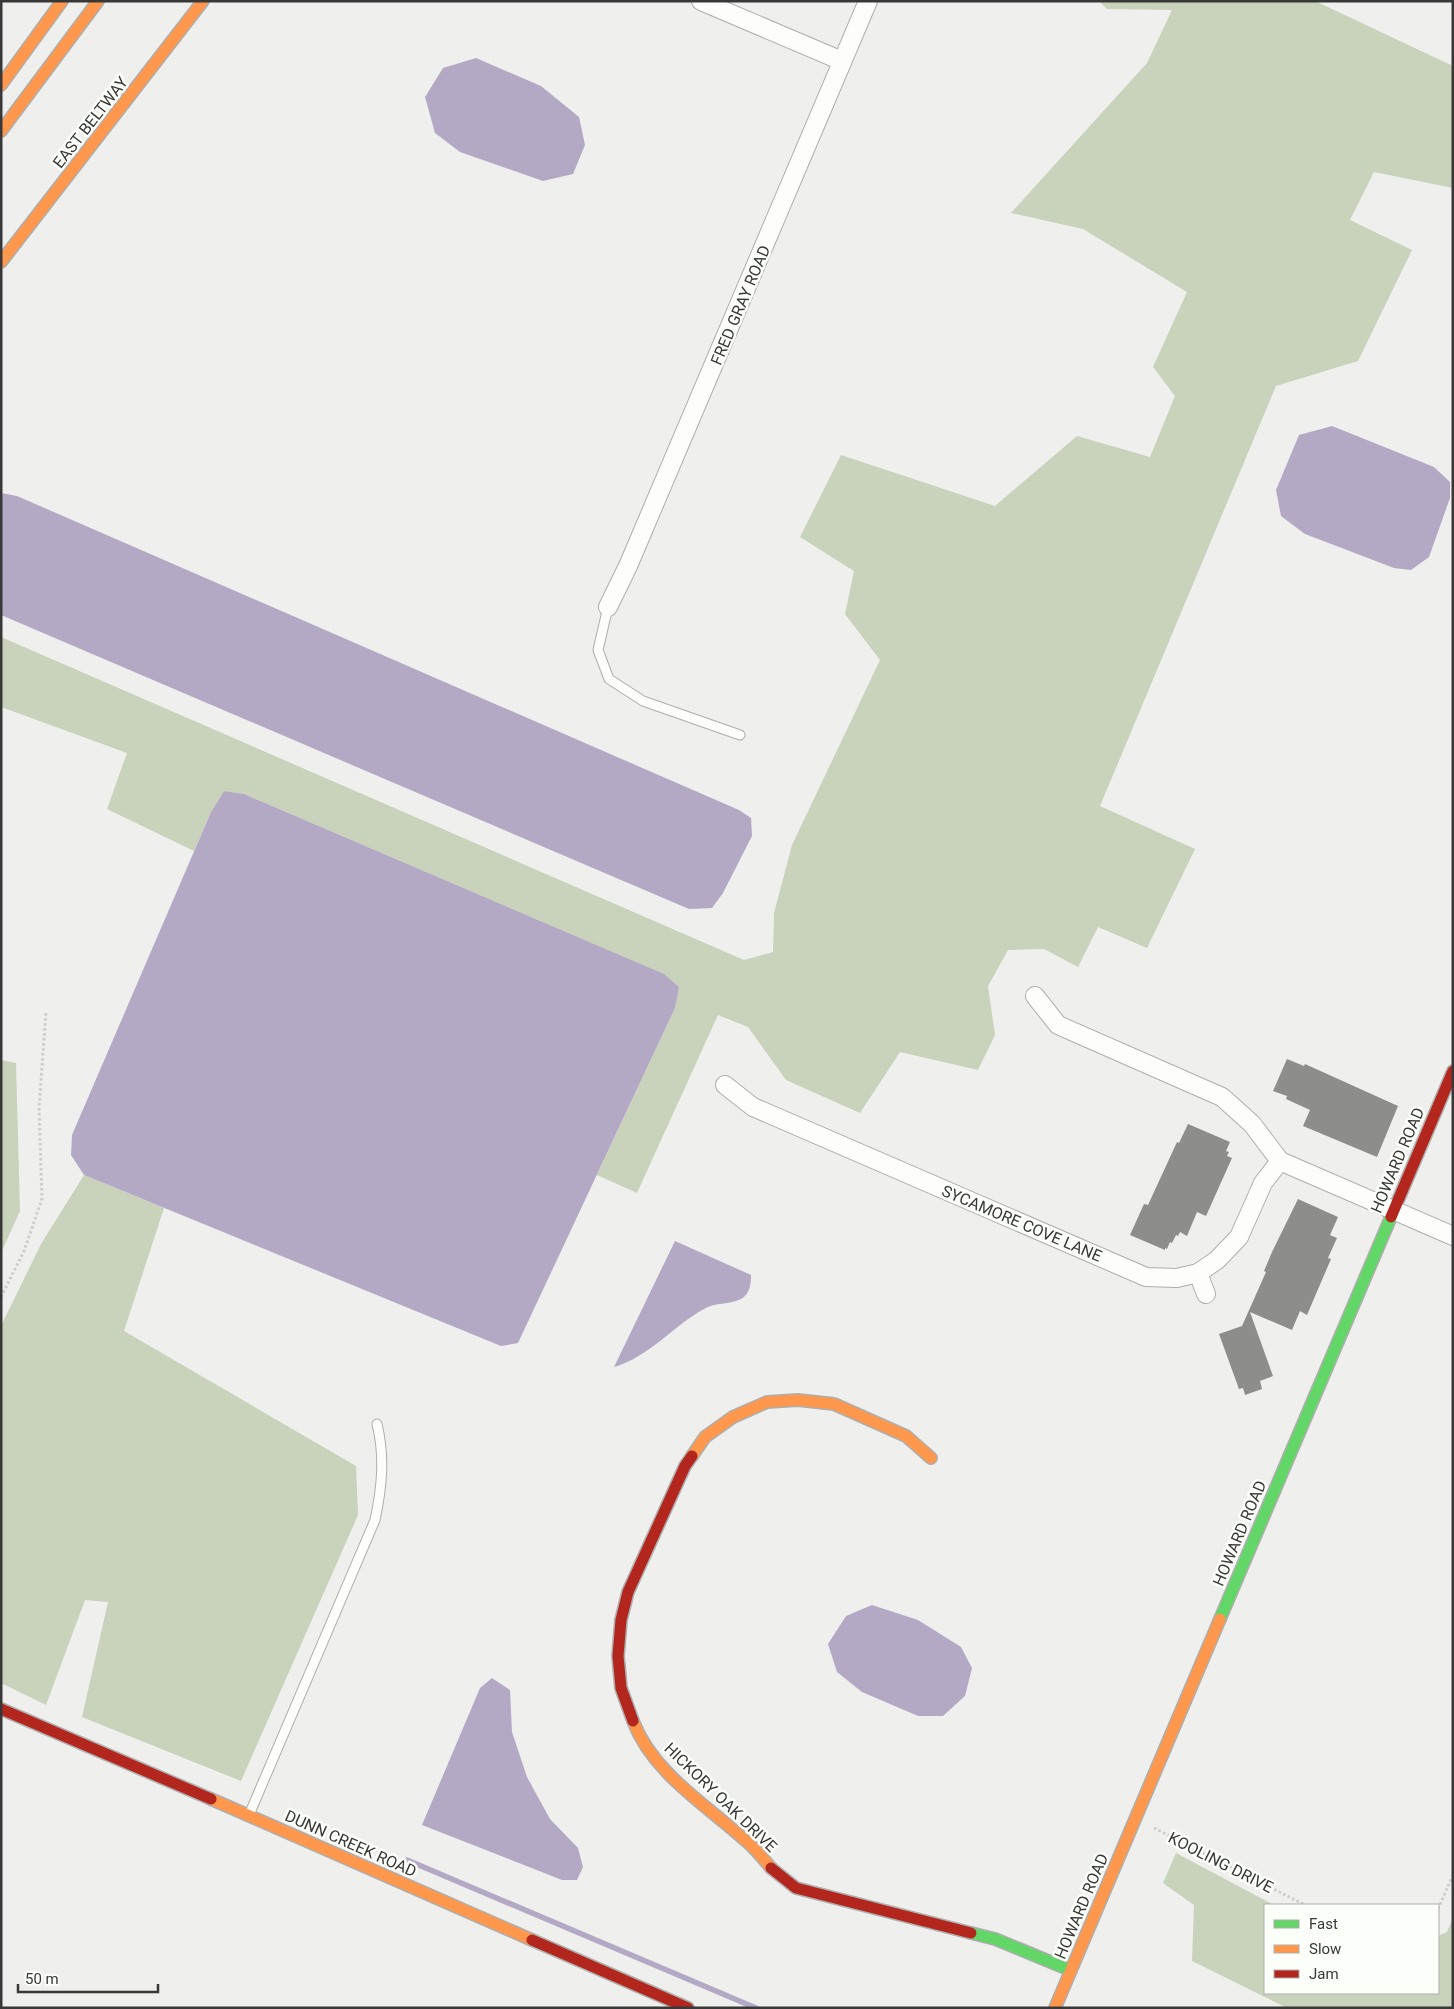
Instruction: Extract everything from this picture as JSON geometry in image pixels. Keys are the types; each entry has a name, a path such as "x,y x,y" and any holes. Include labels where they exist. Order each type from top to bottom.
{"main road":[{"path":"1,85 62,1"},
{"path":"1,131 98,1"},
{"name":"EAST BELTWAY","path":"1,262 204,1"},
{"name":"HOWARD ROAD","path":"1054,2008 1453,1071"},
{"name":"HICKORY OAK DRIVE","path":"931,1458 906,1436 834,1404 798,1400 767,1402 733,1417 705,1437 685,1466 628,1592 621,1620 618,1656 622,1688 637,1730 655,1759 683,1788 747,1841 777,1874 796,1888 995,1939 1070,1970"},
{"name":"DUNN CREEK ROAD","path":"1,1709 688,2008"}],"street":[{"path":"701,1 842,62"},
{"name":"FRED GRAY ROAD","path":"608,607 644,530 868,1"},
{"path":"1035,996 1058,1024 1222,1097 1252,1124 1280,1161 1453,1236"},
{"name":"SYCAMORE COVE LANE","path":"724,1085 753,1107 1146,1277 1177,1278 1198,1273 1217,1260 1239,1237 1263,1183 1280,1161"},
{"path":"1198,1273 1206,1294"}],"lane":[{"path":"608,607 598,650 609,679 643,701 740,735"},
{"path":"249,1816 376,1520 382,1485 382,1445 377,1424"}],"path":[{"path":"1,1297 24,1251 42,1199 39,1109 46,1011"},
{"name":"KOOLING DRIVE","path":"1136,1819 1303,1904"},
{"path":"1439,1907 1453,1875"}],"green space":[{"path":"1099,1 1315,1 1453,66 1453,188 1374,172 1350,220 1412,250 1358,361 1276,386 1100,806 1195,849 1147,948 1098,927 1078,967 1044,949 1008,950 988,986 995,1035 978,1070 900,1052 860,1113 786,1080 748,1027 718,1015 637,1193 597,1175 675,1008 678,987 663,974 244,794 224,791 211,812 194,851 107,809 127,753 1,707 1,637 744,960 773,952 774,913 792,845 880,660 845,614 854,571 800,537 841,455 995,506 1077,436 1150,457 1175,396 1153,367 1187,292 1083,229 1011,213 1147,63 1172,10 1107,9"},
{"path":"1,1060 16,1063 20,1211 1,1253"},
{"path":"84,1175 164,1208 124,1331 356,1466 358,1515 241,1781 82,1717 108,1602 85,1600 46,1705 1,1683 1,1326 41,1244"},
{"path":"1176,1853 1272,1904 1264,1904 1264,1994 1439,1994 1439,1936 1447,1932 1453,1918 1453,2008 1287,2008 1192,1961 1194,1905 1163,1883"}],"shaded area":[{"path":"476,58 541,86 579,117 585,145 573,174 543,181 460,152 435,133 425,97 443,68"},
{"path":"1332,426 1434,467 1450,482 1450,498 1429,557 1411,570 1394,568 1305,534 1281,516 1276,490 1299,435"},
{"path":"1,493 17,496 739,810 751,818 752,836 723,893 712,908 689,909 1,615"},
{"path":"224,791 244,794 664,974 679,987 675,1008 518,1343 501,1346 84,1175 71,1155 72,1135 211,812"},
{"path":"675,1241 751,1275 748,1292 737,1301 713,1305 704,1309 650,1349 614,1367"},
{"path":"872,1605 918,1620 961,1647 972,1668 965,1696 943,1716 918,1716 862,1692 837,1672 828,1644 846,1616"},
{"path":"492,1678 510,1690 512,1732 527,1777 550,1819 578,1848 583,1867 577,1880 562,1880 422,1825 480,1688"}],"building":[{"path":"1287,1059 1304,1066 1305,1064 1398,1106 1377,1157 1303,1126 1310,1110 1286,1099 1287,1096 1273,1091"},
{"path":"1188,1124 1230,1142 1226,1151 1229,1152 1227,1156 1232,1158 1206,1216 1197,1212 1187,1236 1180,1232 1165,1250 1130,1235 1144,1204 1148,1205 1177,1142 1179,1143"},
{"path":"1298,1199 1338,1217 1330,1235 1337,1238 1328,1258 1331,1259 1307,1315 1300,1311 1292,1330 1250,1312 1273,1376 1260,1381 1262,1389 1245,1395 1243,1388 1239,1389 1219,1334 1242,1326 1266,1272 1264,1271 1272,1252"}],"waterway":[{"path":"407,1860 756,2008"}],"traffic: fast":[{"path":"1220,1619 1391,1217"},
{"path":"971,1933 995,1939 1070,1970"}],"traffic: slow":[{"path":"1,85 62,1"},
{"path":"1,131 98,1"},
{"path":"1,262 203,1"},
{"path":"692,1456 705,1437 733,1417 767,1402 798,1400 834,1404 906,1436 931,1458"},
{"path":"1055,2008 1220,1619"},
{"path":"633,1721 642,1740 667,1772 697,1800 749,1843 771,1868"},
{"path":"211,1799 532,1940"}],"traffic: jam":[{"path":"1391,1217 1453,1071"},
{"path":"633,1721 621,1688 618,1656 621,1620 628,1592 685,1466 692,1456"},
{"path":"1,1709 211,1799"},
{"path":"771,1868 796,1888 971,1933"},
{"path":"532,1940 688,2008"}]}
